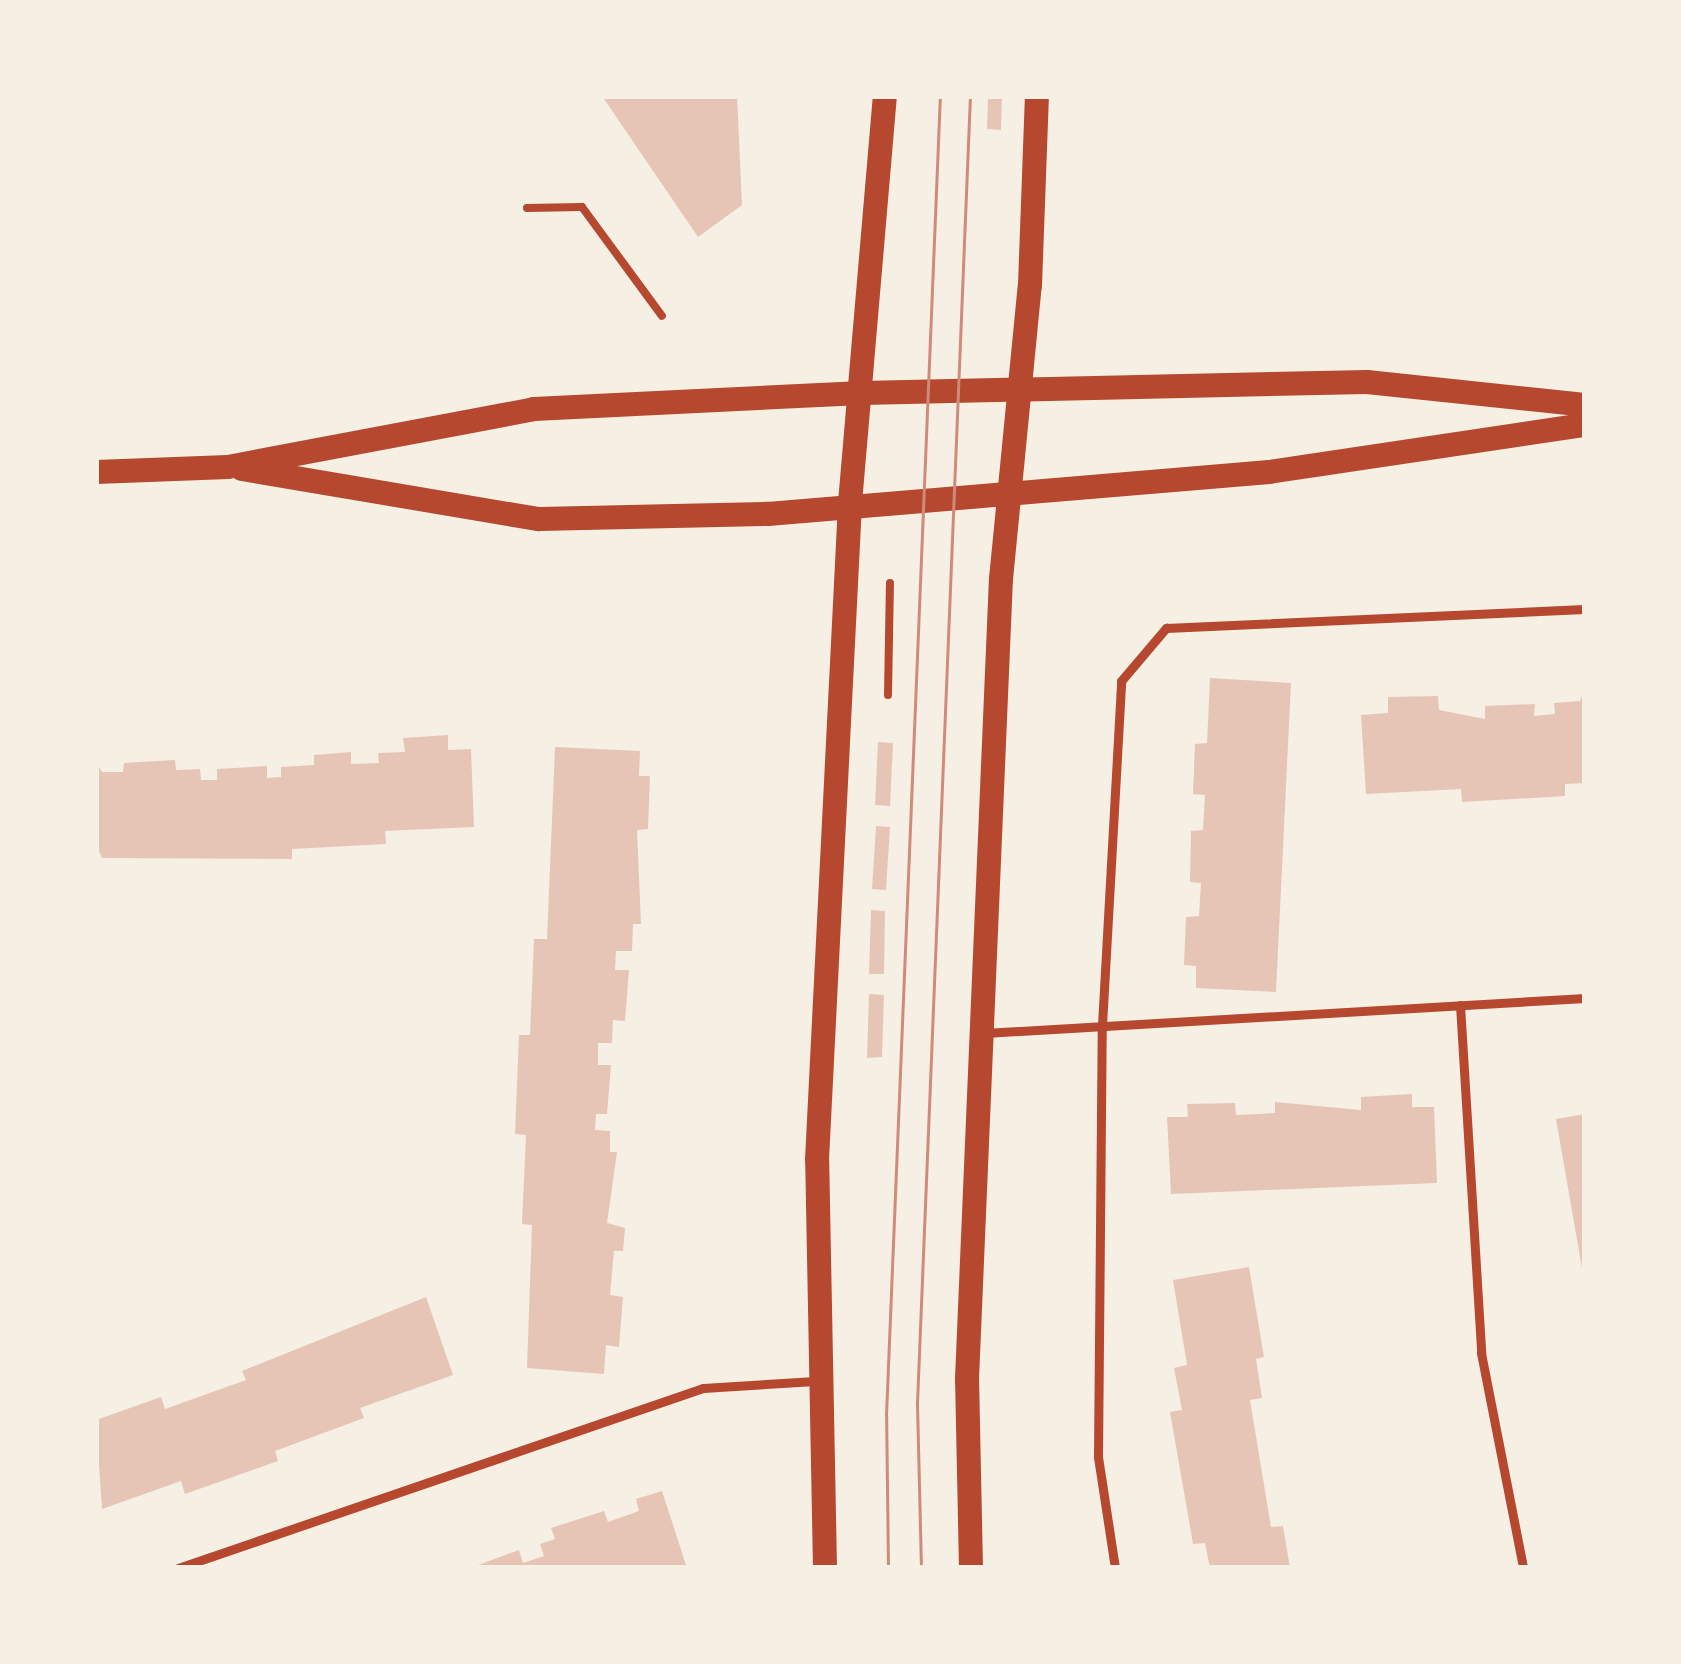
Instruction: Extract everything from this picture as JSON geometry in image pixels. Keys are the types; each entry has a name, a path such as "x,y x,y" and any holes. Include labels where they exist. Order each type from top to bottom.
{"main road":[{"path":"825,1568 815,1381 817,1160 850,503 885,96"},
{"path":"970,1568 968,1379 1001,579 1021,388 1037,96"},
{"path":"96,472 228,467 534,409 862,393 1367,382 1585,405"},
{"path":"228,467 539,519 769,514 850,503 1269,472 1585,425"}],"lane":[{"path":"1115,1568 1098,1457 1102,1025 1121,681 1166,628 1585,609"},
{"path":"984,1033 1585,998"},
{"path":"1460,1005 1481,1353 1523,1568"},
{"path":"178,1568 703,1388 815,1381"}],"path":[{"path":"526,208 582,207 662,316"},
{"path":"887,695 891,583"}],"building":[{"path":"602,96 737,96 742,205 698,237"},
{"path":"988,96 1002,96 1001,130 987,129"},
{"path":"1210,678 1291,683 1276,992 1196,988 1196,966 1184,965 1186,917 1199,916 1201,883 1190,882 1191,831 1203,830 1205,795 1193,794 1195,744 1207,743"},
{"path":"1585,688 1585,783 1565,784 1565,796 1462,802 1461,789 1366,794 1361,715 1388,713 1388,697 1438,696 1439,710 1485,719 1485,706 1535,704 1534,716 1555,714 1554,703 1580,701"},
{"path":"448,735 448,750 471,749 474,827 385,831 386,844 292,849 292,859 102,858 96,844 96,762 102,772 123,772 124,763 175,760 176,770 200,769 201,780 217,780 217,769 267,766 267,778 281,777 281,767 314,765 314,755 351,752 351,764 379,763 378,753 405,752 403,738"},
{"path":"878,742 893,743 890,806 875,805"},
{"path":"555,747 640,751 639,776 650,776 648,829 637,830 641,924 633,924 632,951 616,951 615,970 629,970 625,1021 613,1020 612,1043 598,1043 598,1065 611,1065 607,1114 596,1114 595,1130 610,1131 610,1152 617,1152 607,1223 625,1228 623,1251 614,1251 610,1295 623,1297 619,1347 606,1345 604,1374 527,1368 532,1225 522,1224 526,1135 515,1134 519,1035 530,1035 534,939 547,939"},
{"path":"876,826 890,827 886,890 872,889"},
{"path":"871,910 885,911 884,974 869,974"},
{"path":"869,994 884,995 882,1057 867,1058"},
{"path":"1412,1094 1412,1107 1434,1107 1437,1183 1171,1194 1167,1117 1188,1117 1187,1104 1235,1103 1236,1115 1275,1113 1275,1102 1361,1110 1361,1097"},
{"path":"1585,1114 1585,1274 1583,1274 1556,1119"},
{"path":"1249,1267 1264,1357 1256,1359 1262,1398 1250,1400 1271,1527 1283,1526 1290,1568 1210,1568 1205,1543 1193,1544 1170,1412 1182,1410 1174,1368 1187,1365 1173,1280"},
{"path":"426,1297 453,1375 360,1408 364,1418 275,1451 278,1461 185,1494 181,1481 102,1509 96,1420 161,1397 165,1409 246,1380 242,1371"},
{"path":"662,1491 687,1568 470,1568 519,1550 523,1563 544,1556 540,1544 555,1539 551,1528 604,1511 608,1522 639,1511 636,1499"}],"tram line":[{"path":"888,1568 886,1415 940,96"},
{"path":"921,1568 917,1403 970,96"}]}
